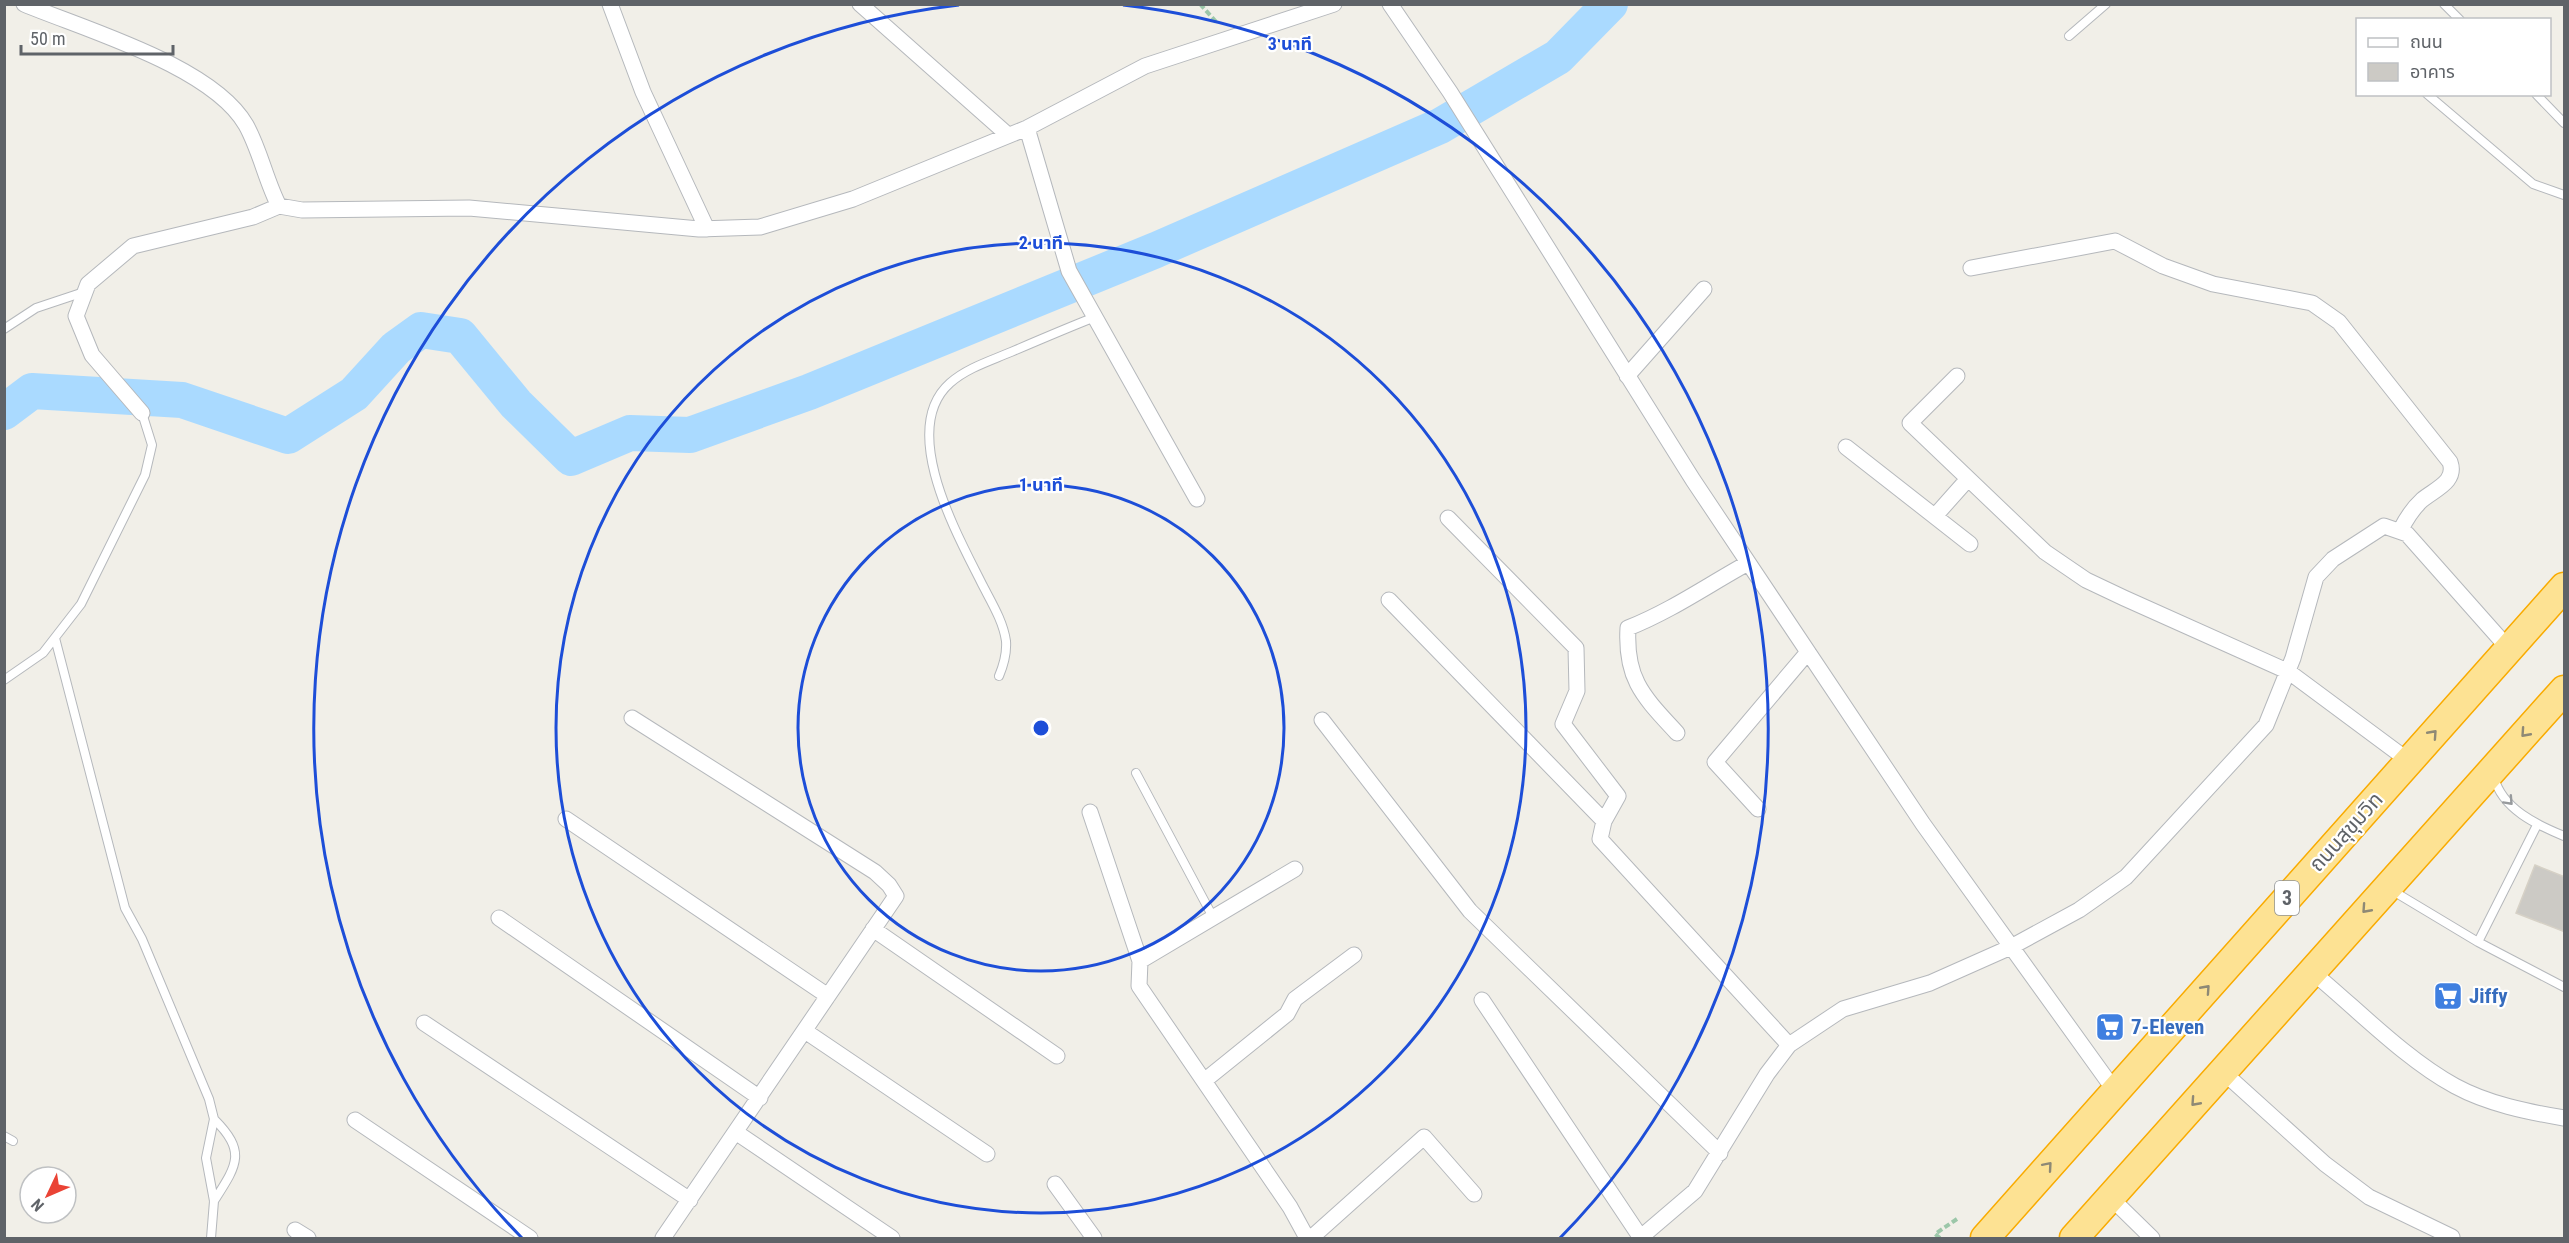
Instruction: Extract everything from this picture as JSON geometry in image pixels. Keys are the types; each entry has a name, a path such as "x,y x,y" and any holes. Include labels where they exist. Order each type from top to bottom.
{"highway":[{"name":"ถนนสุขุมวิท","path":"1985,1239 2565,587"},
{"path":"2074,1239 2386,887 2565,690"}],"street":[{"path":"24,4 176,66 218,93 246,125 279,206"},
{"path":"610,4 643,92 707,229"},
{"path":"860,4 1008,135"},
{"path":"142,413 92,355 76,316 88,284 133,246 253,217 279,206 302,210 469,208 707,229 760,227 853,200 1027,128 1145,66 1334,4"},
{"path":"1390,4 1450,92 1628,376 1808,652 1923,824 2115,1091"},
{"path":"1027,128 1070,271 1197,499"},
{"path":"1971,268 2115,241 2163,266 2213,284 2312,303 2339,322 2450,462 2451,478 2421,501 2406,519 2400,531"},
{"path":"1628,376 1704,289"},
{"path":"1957,376 1910,423 1967,480 2045,552 2086,580 2289,672 2409,761"},
{"path":"1846,447 1970,544"},
{"path":"1935,516 1967,480"},
{"path":"1448,518 1576,648 1577,691 1563,724 1618,796 1604,821 1600,839 1789,1046"},
{"path":"1482,1000 1641,1238 1695,1191 1767,1074 1789,1046 1843,1009 1930,983 2011,947 2079,910 2126,877 2266,725 2289,672 2316,577 2333,559 2384,526 2408,534 2509,649"},
{"path":"1677,733 1642,694 1627,656 1628,628 1664,614 1701,589 1749,563"},
{"path":"1389,600 1604,821"},
{"path":"1758,809 1715,762 1808,652"},
{"path":"632,718 874,872 889,885 896,896 667,1237"},
{"path":"1322,720 1470,911 1720,1153"},
{"path":"1090,812 1140,961 1139,986 1290,1207 1309,1239 1424,1137 1474,1194"},
{"path":"566,819 828,996"},
{"path":"1140,961 1295,869"},
{"path":"499,918 760,1098"},
{"path":"873,929 1057,1056"},
{"path":"1204,1081 1287,1014 1295,999 1354,955"},
{"path":"2311,971 2416,1059 2454,1085 2483,1099 2565,1118"},
{"path":"424,1023 690,1200"},
{"path":"805,1031 987,1154"},
{"path":"2222,1071 2325,1164 2369,1197 2452,1237"},
{"path":"355,1120 530,1239"},
{"path":"737,1133 892,1239"},
{"path":"1055,1184 1094,1239"},
{"path":"2110,1197 2152,1239"}],"lane":[{"path":"2069,36 2106,4"},
{"path":"2445,5 2458,18"},
{"path":"2429,96 2533,184 2565,195"},
{"path":"2538,96 2565,123"},
{"path":"4,329 36,308 85,291"},
{"path":"999,676 1006,658 1006,640 1000,621 960,539 936,476 929,449 935,404 949,384 972,369 1095,317"},
{"path":"4,680 43,653 81,604 145,475 152,446 142,413"},
{"path":"55,638 125,908 142,939 208,1099 214,1119 231,1137 235,1152 232,1174 214,1202"},
{"path":"2493,769 2497,786 2509,803 2537,825 2565,836"},
{"path":"1136,773 1214,919"},
{"path":"2478,942 2537,825"},
{"path":"2386,887 2478,942 2565,987"},
{"path":"211,1239 214,1202 206,1158 214,1119"},
{"path":"4,1136 13,1141"}],"path":[{"path":"1200,4 1231,38"},
{"path":"1940,1239 1935,1234 1956,1219"}],"building":[{"path":"2535,865 2565,877 2565,932 2516,913"}],"waterway":[{"path":"4,412 32,391 182,400 288,436 354,394 396,348 421,330 460,336 516,404 571,458 630,433 690,435 809,392 1156,250 1440,126 1558,57 1610,4"}],"place":[{"name":"Jiffy","path":"2448,996"},
{"name":"7-Eleven","path":"2110,1027"}]}
